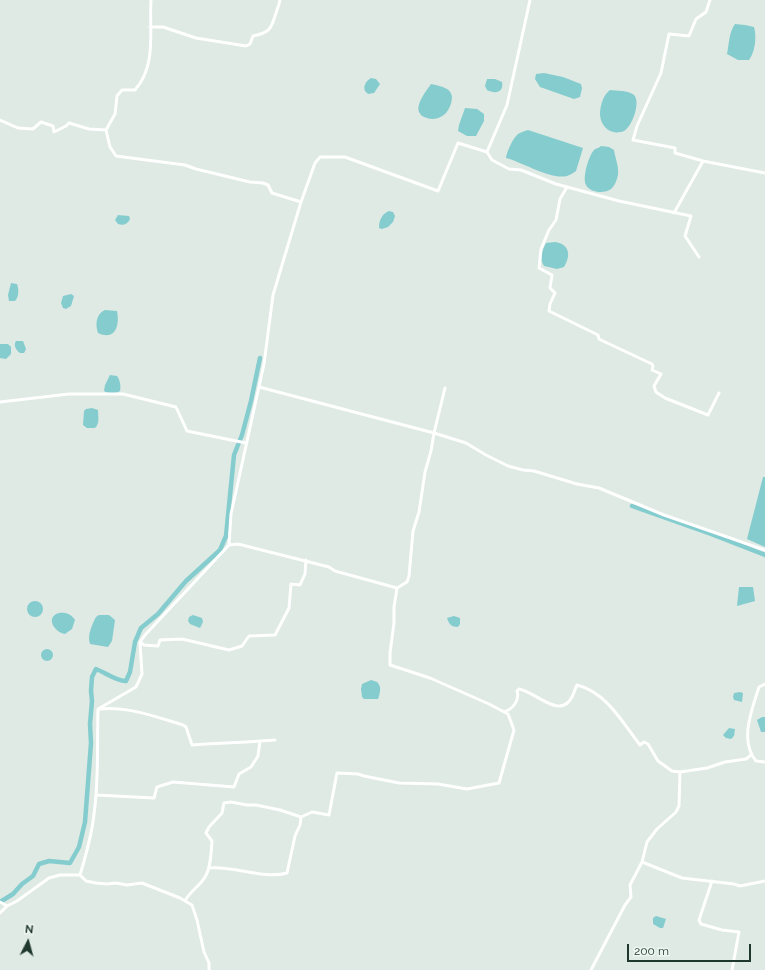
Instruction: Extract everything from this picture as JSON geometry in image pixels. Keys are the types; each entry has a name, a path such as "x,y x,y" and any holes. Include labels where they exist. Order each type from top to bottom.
{"street":[{"path":"151,0 150,58 142,80 135,90 122,90 117,96 115,114 106,130 110,147 116,156 185,165 250,182 264,183 268,185 272,193 301,202"},
{"path":"150,27 163,27 196,38 246,46 250,44 254,36 269,30 273,24 280,0"},
{"path":"487,152 507,105 530,0"},
{"path":"710,0 706,12 696,19 689,36 669,34 661,73 637,126 633,140 675,148 675,152 703,161 765,173"},
{"path":"0,120 18,128 25,129 32,129 41,122 53,126 54,132 70,123 89,129 106,130"},
{"path":"230,545 231,514 244,442 264,364 273,295 301,202 315,163 320,157 345,157 438,191 458,143 487,152 492,160 509,169 521,170 567,187 619,201 691,216 685,236 699,257"},
{"path":"674,213 703,161"},
{"path":"567,187 560,199 556,220 549,230 540,249 539,268 552,276 550,288 555,293 550,304 549,311 595,333 598,335 599,339 652,364 654,366 652,370 661,374 654,386 656,392 665,398 708,415 719,393"},
{"path":"259,387 434,433 466,443 508,466 534,471 577,484 599,488 664,515 765,550"},
{"path":"98,709 136,687 142,674 140,642 145,634 230,545 238,544 306,560 329,567 335,571 397,588 406,582 409,576 413,531 445,388"},
{"path":"0,402 69,394 123,394 176,407 187,431 244,442"},
{"path":"140,642 144,645 158,646 160,640 182,639 228,650 242,646 249,636 275,634 289,608 291,584 300,585 304,579 306,560"},
{"path":"184,901 205,878 209,868 212,841 206,832 222,813 224,803 230,802 256,805 280,810 302,817 312,812 329,815 337,773 358,774 399,783 438,784 467,789 499,783 514,730 508,714 430,678 390,665 397,588"},
{"path":"765,684 759,687 747,735 751,755 756,761 765,762"},
{"path":"504,712 514,706 518,699 517,691 519,689 525,690 549,704 559,707 565,705 572,697 577,685 586,687 602,698 610,706 640,746 644,742 648,744 658,761 672,771 680,772 707,768 725,762 746,759 751,755"},
{"path":"98,709 124,708 183,725 186,727 192,745 214,743 237,744 275,740"},
{"path":"80,875 90,838 96,795 98,709"},
{"path":"96,795 154,798 157,787 173,782 234,787 239,774 251,767 258,756 260,741"},
{"path":"591,970 625,905 631,897 630,884 642,862 647,842 676,812 679,806 680,772"},
{"path":"209,868 243,870 275,875 287,873 295,836 302,817"},
{"path":"642,862 682,878 740,886 765,881"},
{"path":"0,913 7,905 17,901 49,878 60,875 80,875 86,881 96,883 116,883 128,885 142,883 180,898 192,905 204,952 209,964 209,970"},
{"path":"712,881 699,920 701,924 722,930 739,932 732,970"},
{"path":"0,902 7,905"}],"water":[{"path":"735,24 754,27 755,44 753,53 749,60 738,60 727,54 730,34"},
{"path":"544,73 563,77 581,84 582,88 580,97 574,99 540,87 535,79 536,74"},
{"path":"371,78 376,79 380,84 374,93 368,94 364,89 366,82"},
{"path":"487,79 495,79 502,82 502,88 498,92 487,90 485,86"},
{"path":"431,84 441,86 450,91 452,98 450,108 447,112 436,119 424,117 418,109 422,98"},
{"path":"610,90 629,92 636,98 637,103 633,120 624,131 611,131 602,123 600,115 601,104 605,95"},
{"path":"465,108 477,109 484,114 484,121 476,136 467,136 458,131"},
{"path":"528,130 583,148 576,171 570,175 560,177 545,173 506,158 510,145 516,136"},
{"path":"601,146 609,147 614,150 618,172 615,184 612,188 605,192 591,190 585,182 590,156 595,149"},
{"path":"389,211 393,212 395,216 393,222 388,227 382,229 379,228 381,218"},
{"path":"118,215 129,216 130,219 125,224 118,224 115,220"},
{"path":"555,242 564,245 568,251 568,259 564,267 557,269 544,266 541,257 546,243"},
{"path":"11,283 17,284 18,286 18,295 15,301 9,301 8,295"},
{"path":"71,294 74,296 71,306 66,309 63,308 61,303 63,296"},
{"path":"105,310 117,311 118,317 115,331 109,335 98,333 97,320 100,314"},
{"path":"16,341 23,341 26,349 24,353 20,353 16,349"},
{"path":"0,344 8,344 11,347 11,354 6,359 0,358"},
{"path":"110,375 117,376 120,381 120,391 110,393 104,391"},
{"path":"92,408 98,410 97,426 95,428 87,428 83,425 84,411"},
{"path":"763,477 765,477 765,547 747,539"},
{"path":"739,587 753,587 755,601 737,606"},
{"path":"32,601 38,601 43,606 41,615 38,617 32,617 27,612 27,606"},
{"path":"59,613 68,614 75,620 72,629 65,634 61,633 55,628 52,621 52,618"},
{"path":"99,615 109,615 115,620 112,641 108,647 90,644 89,641 90,630 96,617"},
{"path":"193,615 202,618 203,622 200,628 190,624 188,621 189,617"},
{"path":"454,616 460,618 460,624 458,627 451,625 447,618"},
{"path":"45,649 49,649 53,655 49,661 45,661 41,657 41,653"},
{"path":"371,680 377,682 380,686 378,699 364,699 362,697 362,684"},
{"path":"734,693 743,693 742,702 734,700 733,697"},
{"path":"765,717 765,732 761,732 757,720"},
{"path":"729,728 735,729 734,736 731,739 726,738 723,735"},
{"path":"656,916 666,919 663,928 653,924 653,918"}],"waterway":[{"path":"0,902 13,894 22,884 33,876 39,864 49,861 70,863 79,847 85,822 91,743 90,724 92,677 96,669 115,678 126,681 130,672 135,642 141,628 158,614 186,581 220,550 226,536 234,455 242,435 260,358"},
{"path":"632,506 765,555"}]}
